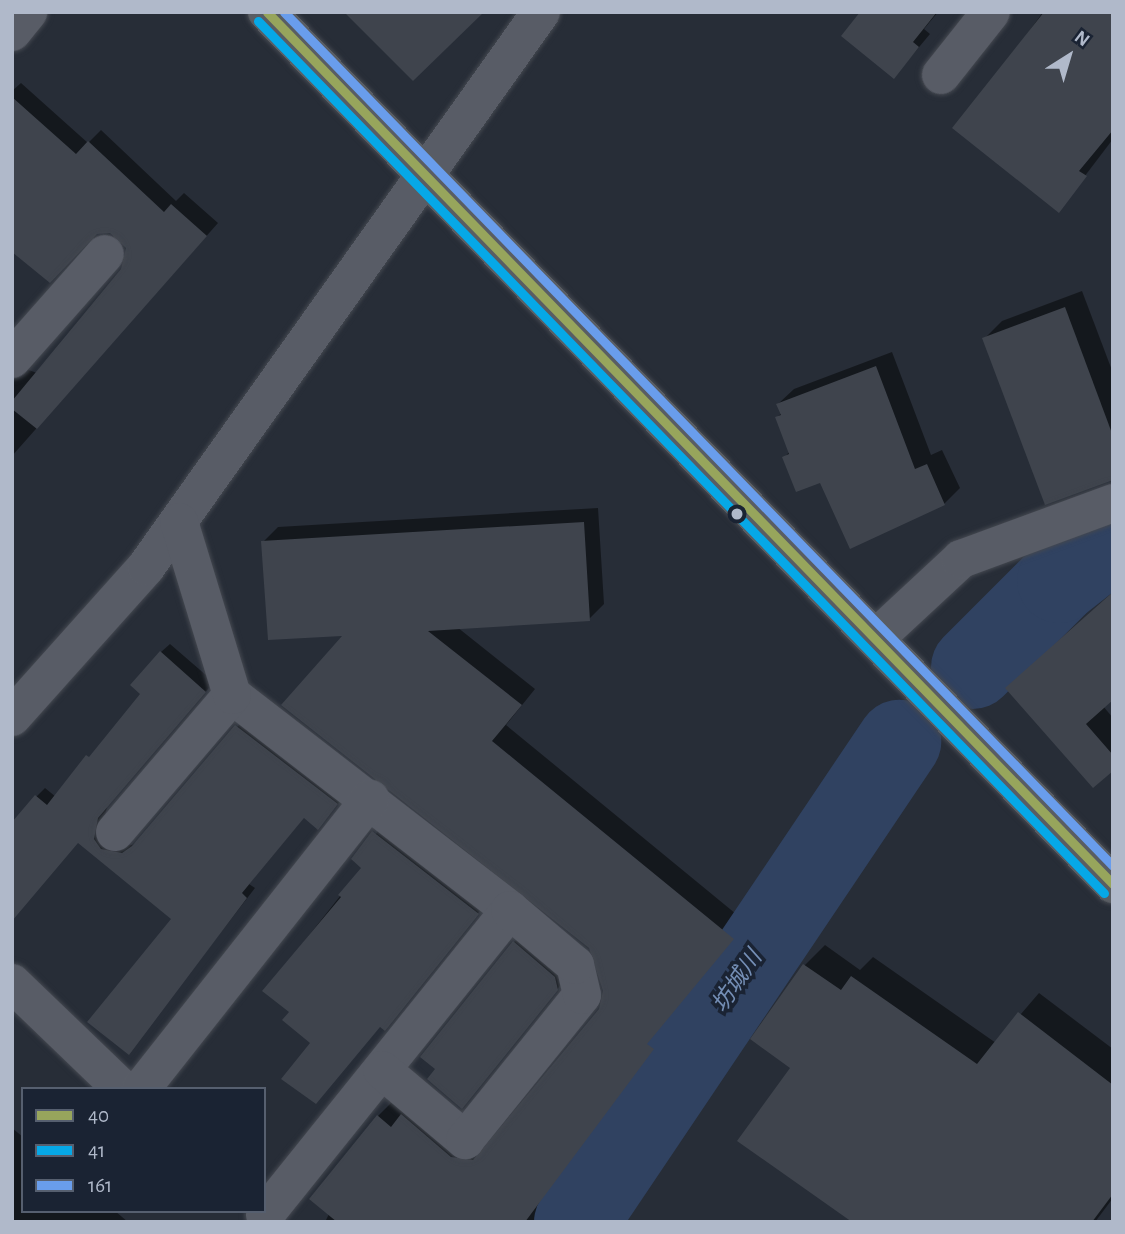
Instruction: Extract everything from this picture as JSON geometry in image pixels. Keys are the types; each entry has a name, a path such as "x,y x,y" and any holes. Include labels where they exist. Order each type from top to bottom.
{"highway":[{"path":"267,12 426,177 510,257 1113,884"}],"street":[{"path":"12,32 28,12"},
{"path":"12,717 146,567 541,12"},
{"path":"941,75 991,12"},
{"path":"17,344 105,254"},
{"path":"876,638 961,559 1113,503"},
{"path":"179,522 232,695 370,799 575,965 582,995 465,1140 382,1070"},
{"path":"116,832 232,695"},
{"path":"143,1087 370,799"},
{"path":"267,1216 510,910"},
{"path":"12,983 120,1087"}],"building":[{"path":"344,12 484,12 413,81"},
{"path":"860,12 937,12 913,42 919,47 894,79 841,36"},
{"path":"1044,12 1113,12 1113,130 1079,171 1087,176 1059,213 952,128"},
{"path":"12,97 76,154 88,141 164,212 171,204 207,236 37,429 12,409 12,401 121,269 126,248 110,233 97,234 50,283 12,252"},
{"path":"1065,307 1113,436 1113,480 1045,505 982,338"},
{"path":"876,366 915,469 927,464 945,505 850,549 820,483 796,492 782,457 789,454 775,417 781,415 776,404"},
{"path":"584,522 590,621 428,631 522,705 492,741 734,939 647,1044 654,1049 525,1222 337,1222 309,1199 377,1115 391,1127 401,1114 451,1157 473,1160 599,1009 603,991 589,948 281,705 342,636 268,640 261,541"},
{"path":"1113,592 1113,700 1086,724 1113,755 1113,771 1093,788 1005,688"},
{"path":"160,651 206,692 98,818 94,839 101,849 122,853 132,846 235,725 338,804 318,830 304,818 242,893 247,898 129,1055 87,1022 171,919 78,843 12,921 12,822 35,795 47,805 86,755 89,757 140,694 130,685"},
{"path":"372,831 479,914 385,1031 380,1027 316,1104 281,1079 310,1043 282,1020 289,1012 262,991 341,897 338,895 361,868 351,859"},
{"path":"513,941 555,977 558,990 462,1109 427,1079 435,1069 420,1057"},
{"path":"803,964 841,990 851,976 977,1064 1018,1012 1113,1085 1113,1194 1092,1222 852,1222 737,1141 790,1068 750,1039"}],"waterway":[{"name":"坊城川","path":"973,667 1059,581 1113,539"},
{"name":"坊城川","path":"576,1222 899,742"}],"transit line":[{"name":"40","path":"267,12 1113,884"},
{"name":"161","path":"284,12 1113,866"},
{"name":"41","path":"258,21 1104,893"}]}
